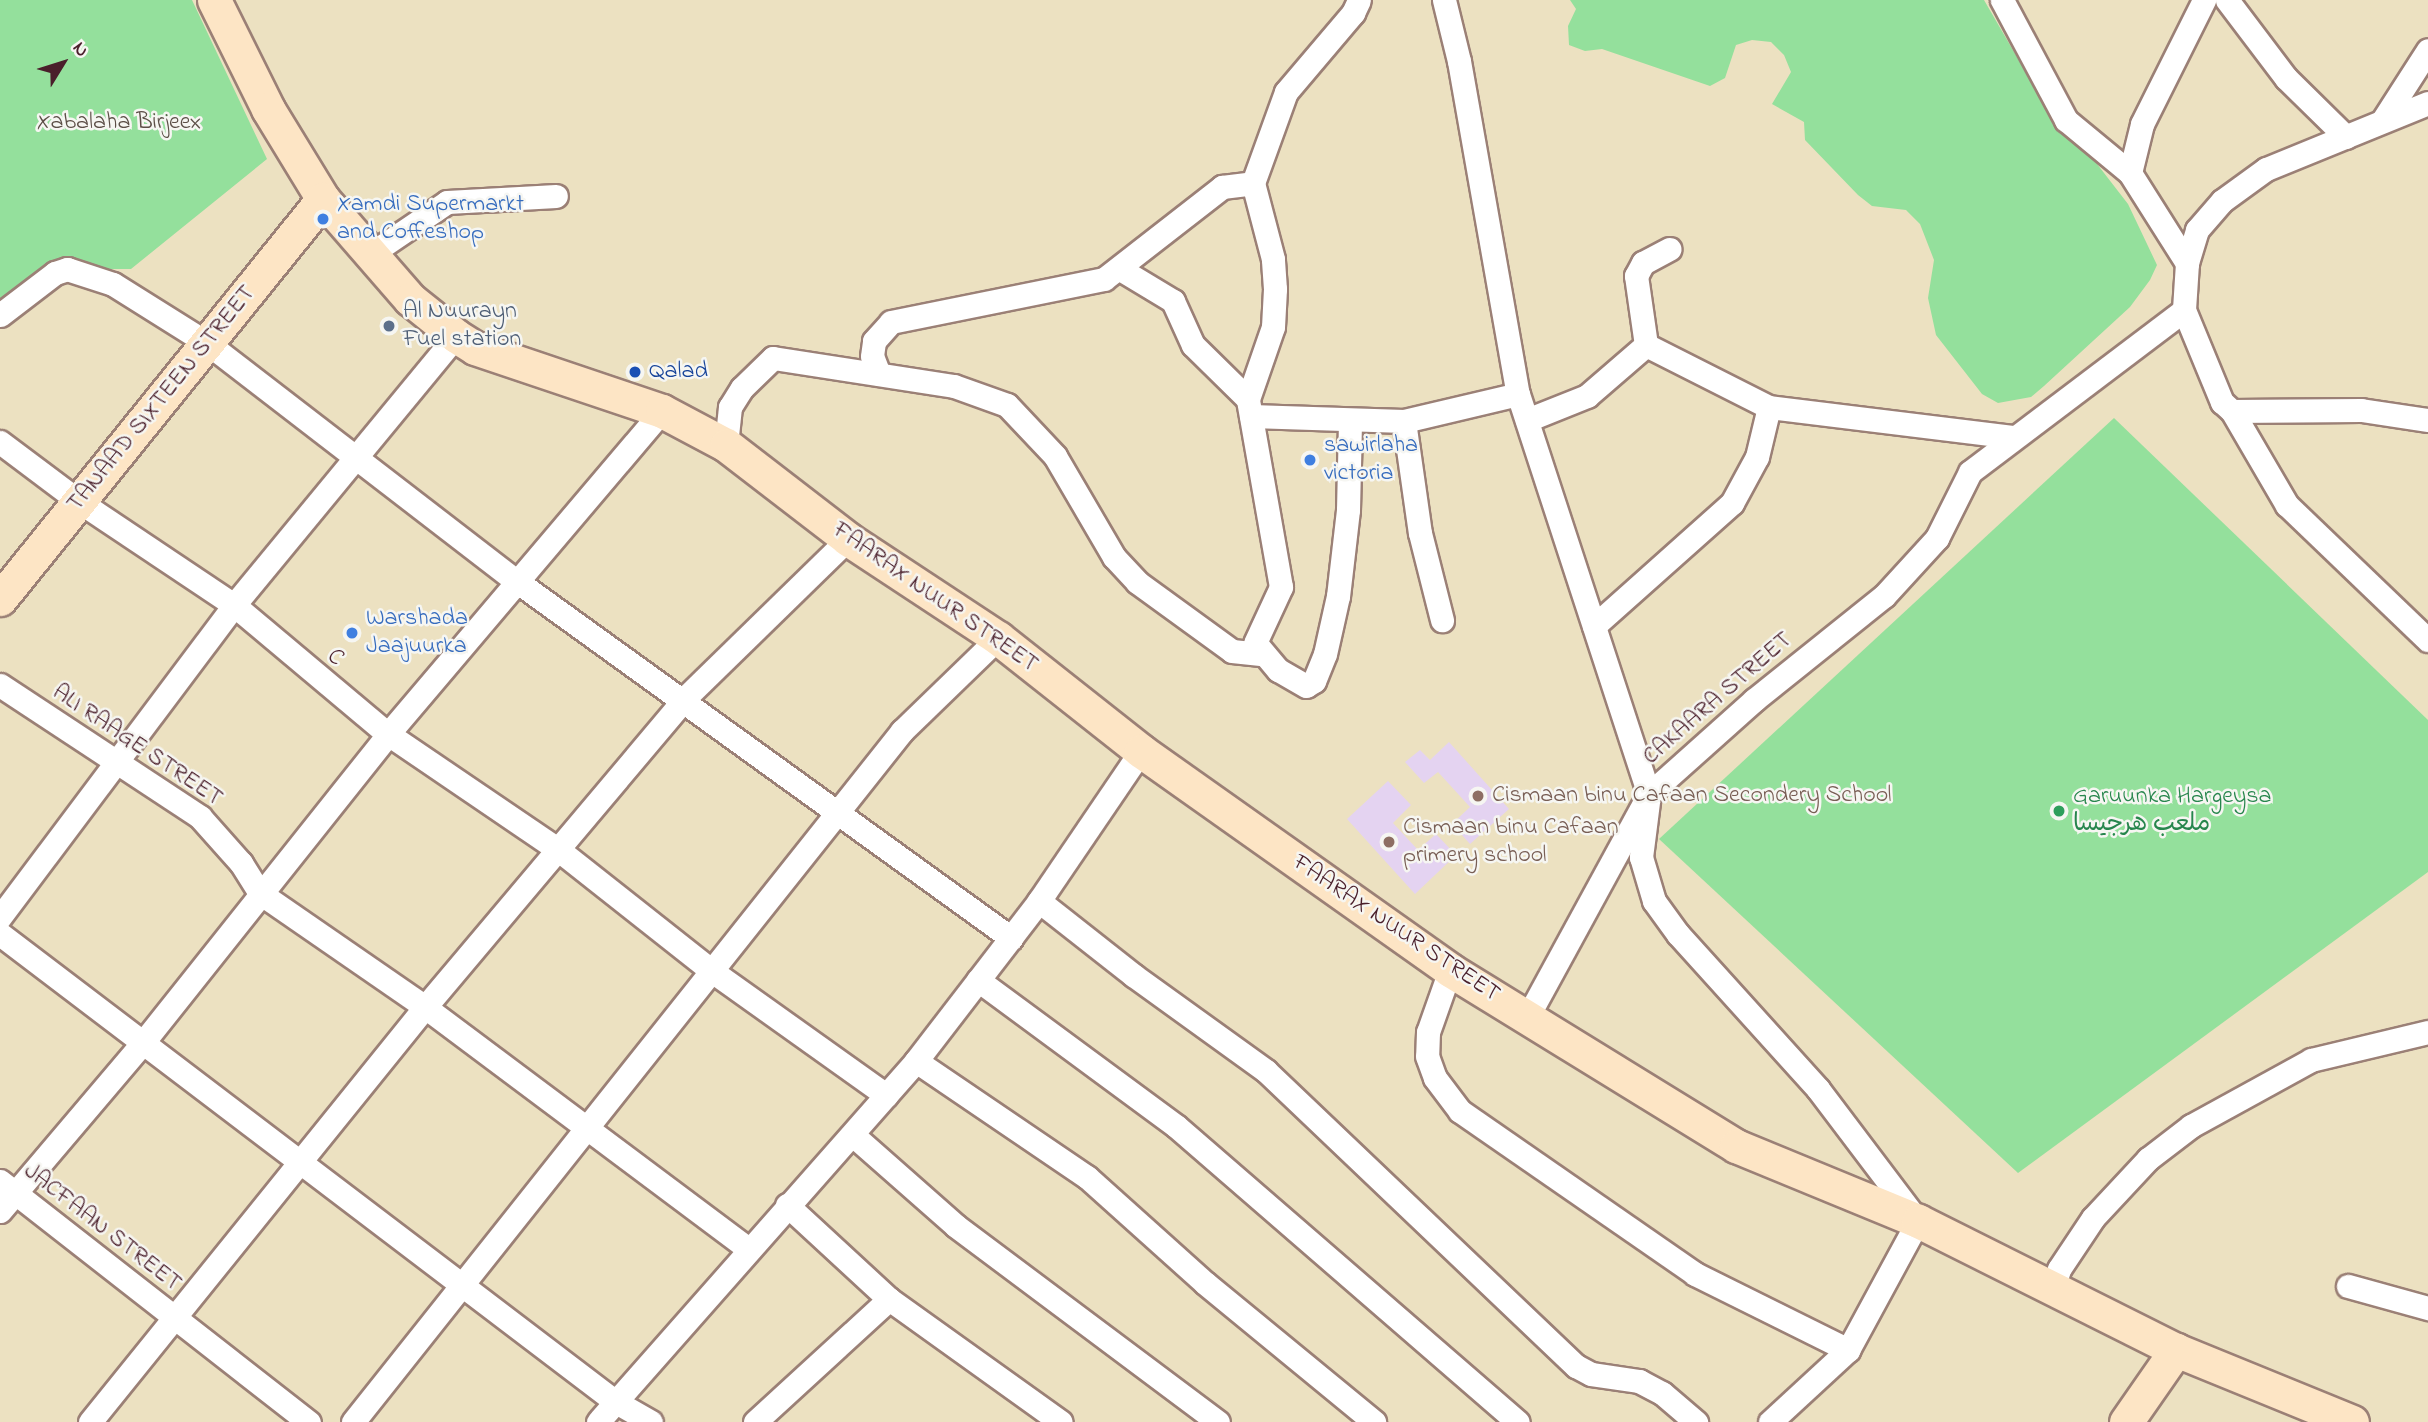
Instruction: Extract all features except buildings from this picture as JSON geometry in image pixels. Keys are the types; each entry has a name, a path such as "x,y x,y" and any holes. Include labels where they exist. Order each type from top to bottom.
{"main road":[{"name":"FAARAX NUUR STREET","path":"214,0 268,109 323,199 410,299 456,336 475,348 662,411 726,445 848,539 998,638 1141,751 1450,970 1736,1146 1918,1221 2176,1350 2352,1422"},
{"name":"TANAAD SIXTEEN STREET","path":"0,599 323,199"},
{"path":"2126,1422 2176,1350"}],"street":[{"path":"1350,422 1348,510 1338,596 1314,681 1306,686 1294,680 1263,654 1255,643 1281,587 1250,408 1273,327 1275,289 1273,259 1253,183 1286,92 1353,13 1359,0"},
{"path":"1444,0 1459,61 1518,394 1649,794 1528,1016"},
{"path":"2130,173 2142,124 2204,0"},
{"path":"2227,0 2286,78 2346,137"},
{"path":"2012,4 2066,120 2130,173 2187,263"},
{"path":"2383,120 2428,50"},
{"path":"2428,103 2266,169 2222,201 2197,230 2187,263 2184,310 2222,402 2232,411 2287,505 2428,640"},
{"path":"879,374 872,356 874,341 891,322 1104,279 1222,187 1253,183"},
{"path":"369,255 447,202 556,196"},
{"path":"1646,345 1636,275 1648,259 1670,249"},
{"path":"1119,269 1173,301 1193,345 1250,408 1350,422 1404,421 1518,394"},
{"path":"0,315 55,273 67,270 113,284 207,344 516,580 684,699 837,815 1011,938"},
{"path":"1646,345 1769,407 2013,437 2184,310"},
{"path":"0,917 113,761 234,605 456,336"},
{"path":"1527,420 1587,396 1646,345"},
{"path":"726,445 730,407 742,388 773,358 954,386 1007,405 1055,456 1114,557 1137,582 1232,651 1263,654"},
{"path":"1594,626 1732,503 1758,457 1769,407"},
{"path":"2232,411 2361,410 2428,420"},
{"path":"0,1211 7,1187 141,1045 388,734 662,411"},
{"path":"1404,421 1420,533 1443,620"},
{"name":"CAKAARA STREET","path":"1918,1221 1818,1088 1678,934 1654,901 1641,857 1649,794 1754,700 1884,596 1937,538 1970,472 2013,437"},
{"name":"C","path":"0,442 80,502 234,605 388,734 560,851 712,971 886,1095"},
{"path":"90,1422 172,1316 425,1007 560,851 684,699 848,539"},
{"path":"353,1422 459,1284 902,731 998,638"},
{"name":"ALI RAAGE STREET","path":"0,685 200,817 242,863 260,893"},
{"path":"598,1422 748,1249 854,1136 916,1061 1039,901 1141,751"},
{"path":"260,893 425,1007 748,1249"},
{"path":"1039,901 1133,975 1266,1071 1576,1366 1591,1374 1639,1381 1662,1393 1696,1422"},
{"path":"0,934 141,1045 301,1160 616,1402 652,1422"},
{"path":"1450,970 1428,1032 1427,1056 1435,1078 1460,1111 1695,1274 1849,1350"},
{"path":"978,980 1176,1126 1518,1422"},
{"path":"2053,1289 2059,1269 2093,1218 2148,1159 2191,1126 2311,1060 2428,1032"},
{"path":"916,1061 1087,1177 1205,1283 1374,1422"},
{"path":"854,1136 956,1226 1218,1422"},
{"name":"JACFAAN STREET","path":"7,1187 309,1422"},
{"path":"788,1205 889,1299 1061,1422"},
{"path":"1770,1422 1849,1350 1918,1221"},
{"path":"2348,1286 2428,1308"},
{"path":"755,1422 889,1299"}],"shaded area":[{"name":"Cismaan binu Cafaan Secondery School","path":"1449,742 1509,809 1470,844 1452,824 1470,807 1438,772 1424,783 1405,762 1420,750 1430,760"},
{"name":"Cismaan binu Cafaan primery school","path":"1388,781 1411,805 1393,823 1418,850 1436,834 1456,855 1415,894 1347,819"}],"green space":[{"name":"Xabalaha Birjeex","path":"0,0 192,0 267,159 131,269 67,269 0,315"},
{"path":"1570,0 1984,0 2051,116 2087,151 2128,204 2157,265 2150,280 2130,307 2031,397 1998,403 1982,394 1936,335 1928,298 1934,260 1920,224 1906,210 1872,206 1858,195 1805,140 1804,122 1772,104 1791,72 1784,55 1771,42 1752,40 1736,45 1725,78 1710,86 1602,49 1585,51 1569,45 1568,26 1576,9"},
{"name":"Garuunka Hargeysa ملعب هرجيسا","path":"2114,418 2428,720 2428,872 2018,1173 1659,839"}],"place":[{"name":"Xamdi Supermarkt and Coffeshop","path":"323,219"},
{"name":"Al Nuurayn Fuel station","path":"389,326"},
{"name":"Qalad","path":"635,372"},
{"name":"sawirlaha victoria","path":"1310,460"},
{"name":"Warshada Jaajuurka","path":"352,633"},
{"name":"Cismaan binu Cafaan Secondery School","path":"1478,796"},
{"name":"Garuunka Hargeysa ملعب هرجيسا","path":"2059,811"},
{"name":"Cismaan binu Cafaan primery school","path":"1389,842"}]}
